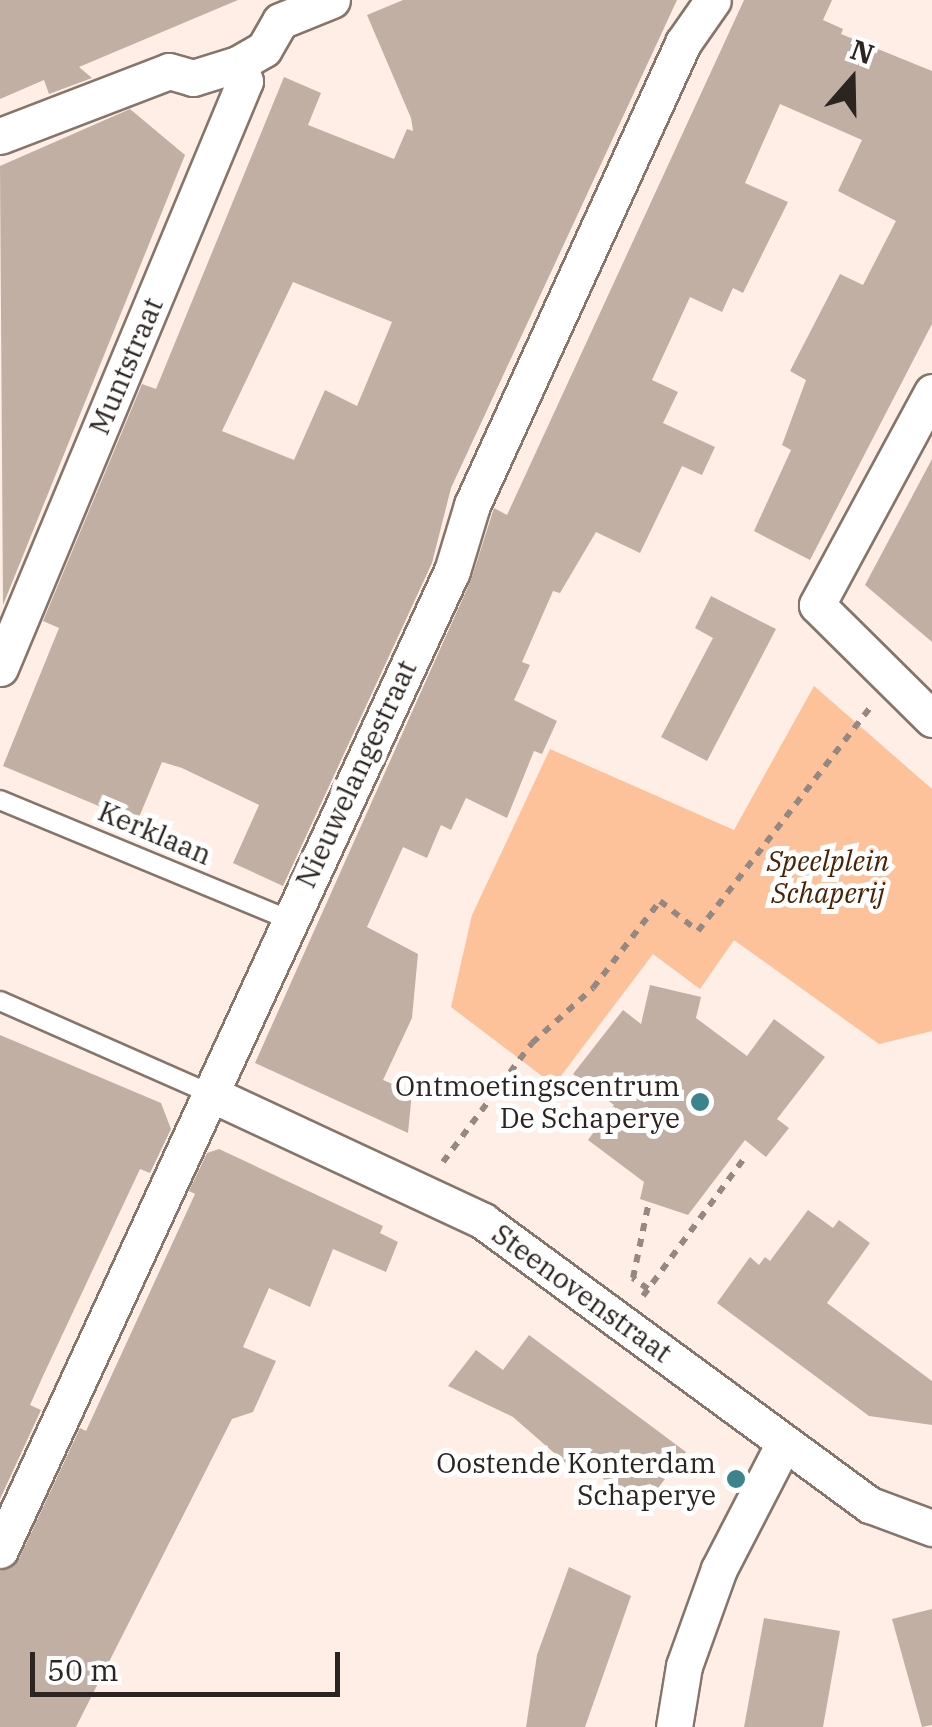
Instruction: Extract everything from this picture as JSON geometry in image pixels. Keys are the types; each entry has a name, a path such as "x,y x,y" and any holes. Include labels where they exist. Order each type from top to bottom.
{"street":[{"path":"0,136 169,71 193,78 238,64 264,49 280,21 332,0"},
{"name":"Nieuwelangestraat","path":"0,1550 288,919 452,571 472,505 674,61 713,0"},
{"name":"Muntstraat","path":"0,668 245,81 238,64"},
{"path":"932,392 817,605 932,719"},
{"name":"Steenovenstraat","path":"211,1094 430,1196 533,1254 870,1505 932,1528"},
{"path":"674,1727 684,1666 719,1569 784,1443"}],"lane":[{"name":"Kerklaan","path":"0,800 288,919"},
{"path":"0,1001 211,1094"}],"path":[{"path":"430,1196 446,1156 532,1043 593,988 660,901 698,931 890,681"},
{"path":"624,1322 746,1156"},
{"path":"648,1206 633,1278 648,1289"}],"green space":[{"name":"Speelplein Schaperij","path":"814,686 932,789 932,1031 879,1044 734,940 700,989 653,954 554,1085 451,1007 472,915 550,749 734,830"}],"building":[{"path":"0,0 238,0 79,67 92,78 49,94 44,80 0,99"},
{"path":"403,0 677,0 451,488 432,563 283,886 233,863 259,805 182,768 162,762 137,822 3,766 59,628 43,621 142,384 156,389 284,77 321,93 308,125 394,159 407,129 413,131 367,15","holes":["293,282 392,322 357,406 325,390 294,460 222,431"]},
{"path":"744,0 832,0 823,20 843,29 841,34 932,71 932,324 810,560 754,531 791,450 782,445 806,380 790,371 840,274 863,285 896,221 838,191 862,140 780,104 745,183 788,202 743,293 733,288 722,312 690,297 652,380 678,392 663,423 715,447 702,475 682,466 640,553 596,532 560,593 553,591 522,662 530,665 514,700 557,721 542,754 534,751 507,818 466,798 451,830 441,825 427,858 403,847 367,927 418,954 412,1018 383,1080 412,1092 408,1133 255,1063 471,580 494,508 507,515"},
{"path":"130,109 185,155 3,605 0,166"},
{"path":"932,459 932,642 865,585"},
{"path":"711,596 776,629 707,761 661,737 713,638 695,628"},
{"name":"Ontmoetingscentrum De Schaperye","path":"650,985 701,997 696,1018 747,1056 774,1019 825,1057 777,1119 789,1128 766,1157 745,1140 688,1215 640,1199 644,1182 588,1140 614,1105 573,1074 623,1010 641,1024"},
{"path":"0,1035 161,1103 171,1129 150,1173 140,1169 43,1376 30,1405 41,1410 0,1499"},
{"path":"219,1149 383,1226 380,1233 398,1242 386,1272 333,1249 310,1307 269,1288 243,1347 276,1361 253,1412 232,1419 76,1727 0,1727 0,1571 19,1559 80,1428 86,1431 195,1194 189,1191 207,1153"},
{"path":"808,1210 833,1228 839,1220 870,1243 827,1303 932,1381 932,1425 869,1416 717,1303 750,1257 759,1265 765,1257 770,1261"},
{"path":"529,1335 686,1452 640,1511 598,1474 581,1466 576,1472 513,1417 448,1386 476,1350 503,1370"},
{"path":"569,1567 631,1596 585,1727 526,1727 537,1655"},
{"path":"932,1609 932,1725 922,1727 892,1619"},
{"path":"764,1618 840,1631 823,1727 744,1727"}],"place":[{"name":"Ontmoetingscentrum De Schaperye","path":"700,1102"},
{"name":"Oostende Konterdam Schaperye","path":"736,1479"}]}
